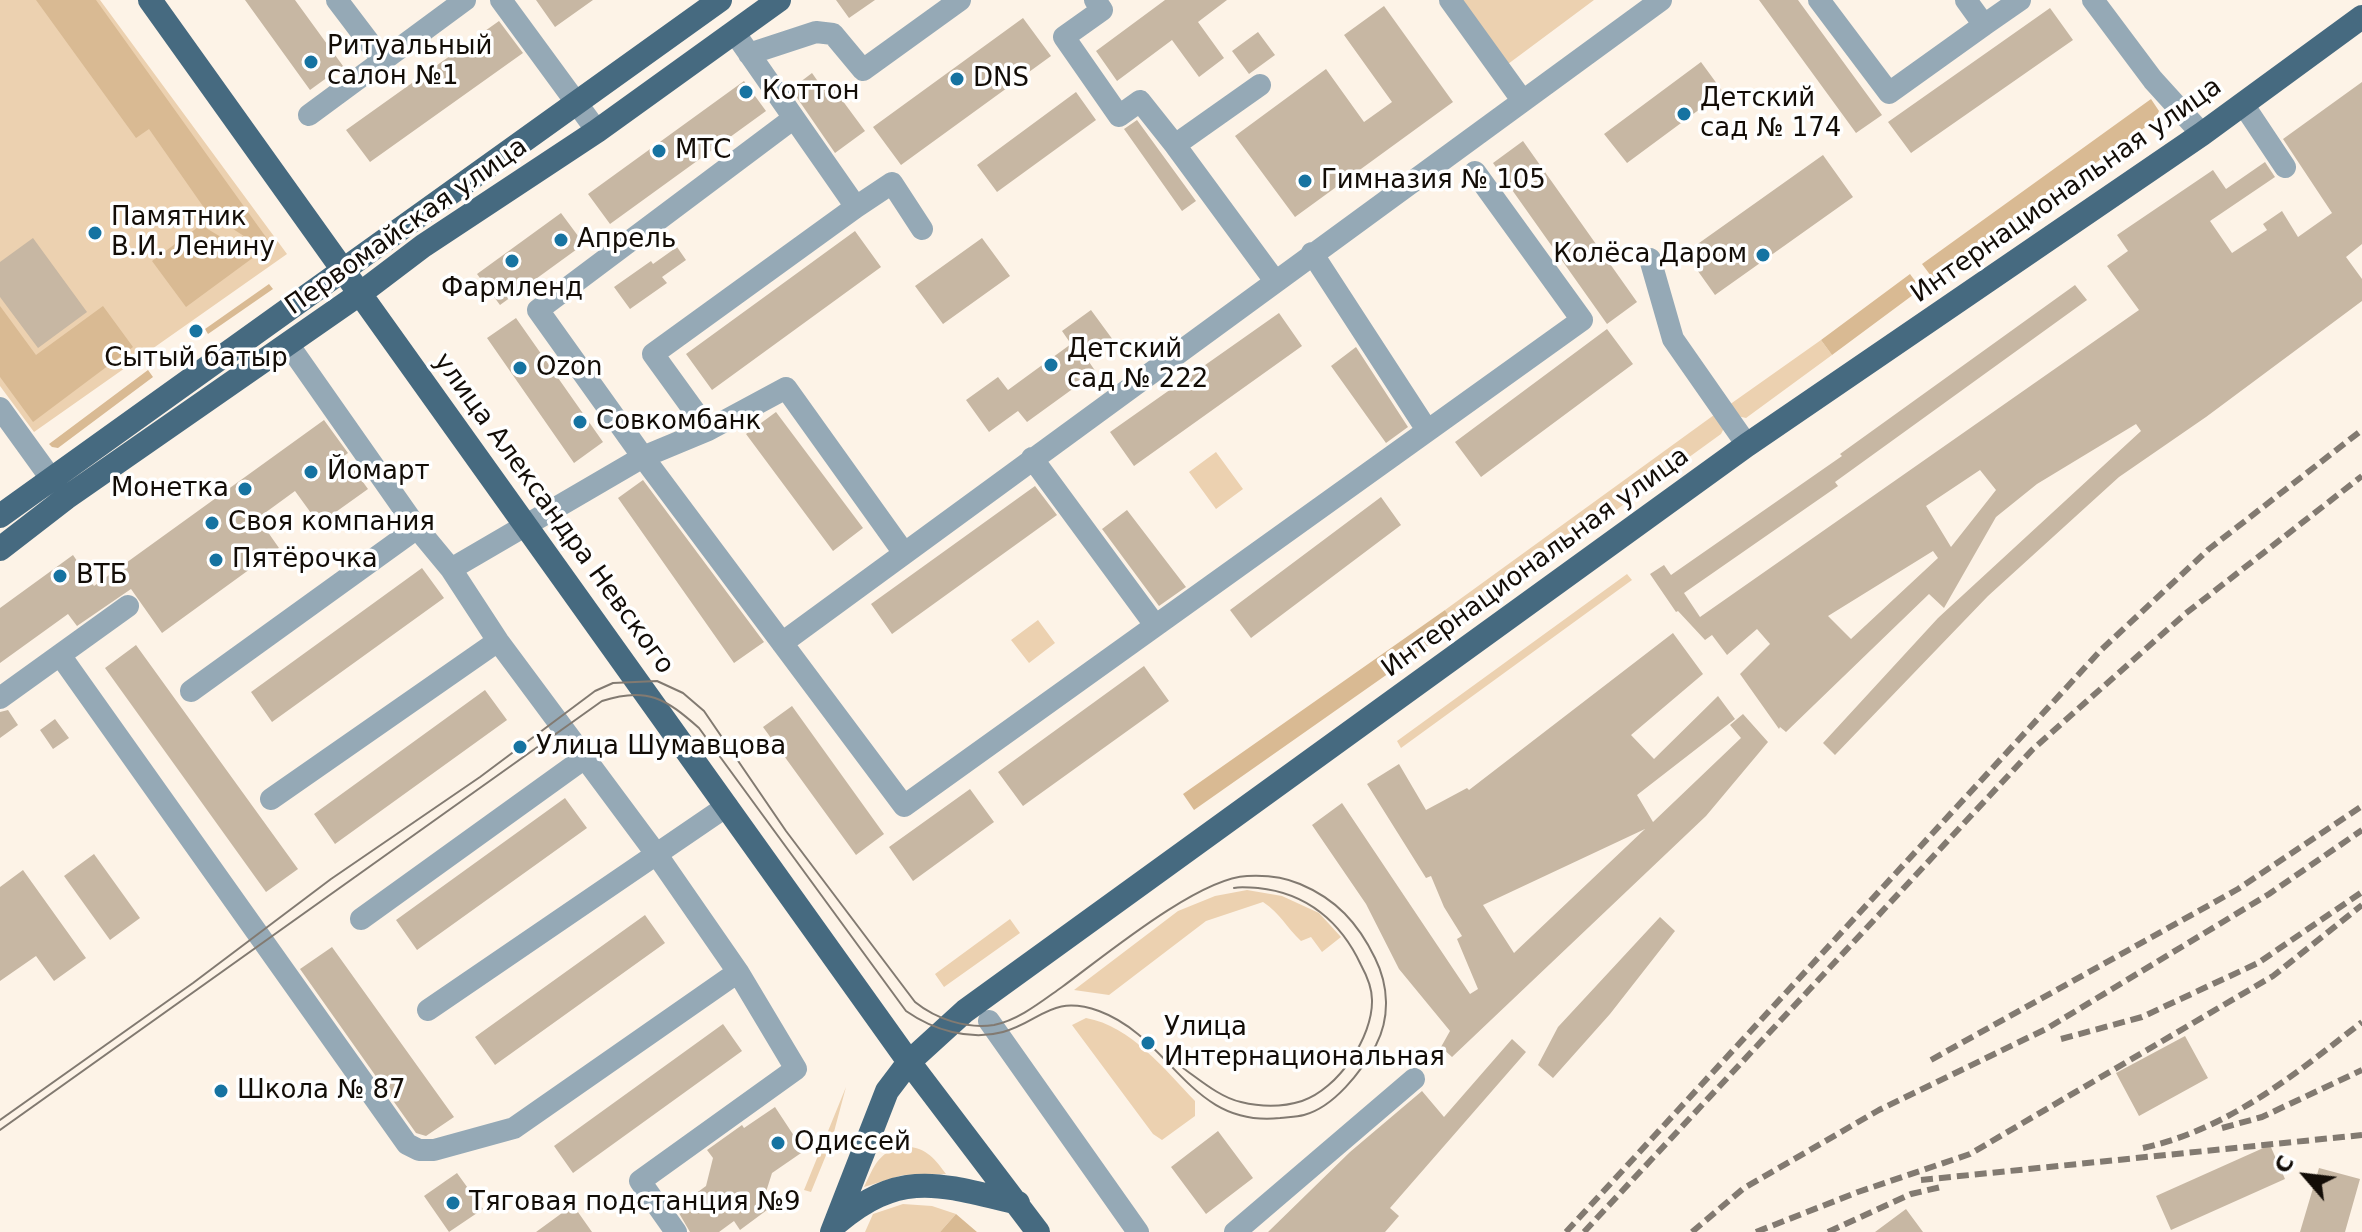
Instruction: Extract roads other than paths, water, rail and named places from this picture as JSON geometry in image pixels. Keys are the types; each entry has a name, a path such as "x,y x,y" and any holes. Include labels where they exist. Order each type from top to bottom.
{"main road":[{"name":"улица Александра Невского","path":"150,0 909,1062 1038,1232"},
{"name":"Первомайская улица","path":"0,516 720,0"},
{"name":"Первомайская улица","path":"0,549 66,498 361,293 423,246 597,131 779,0"},
{"name":"Интернациональная улица","path":"833,1229 887,1091 909,1062 965,1011 1747,445 2202,134 2362,17"},
{"path":"833,1229 859,1205 889,1190 914,1184 967,1190 1018,1203"}],"street":[{"path":"337,0 384,62"},
{"path":"309,115 465,0"},
{"path":"501,0 597,131"},
{"path":"749,54 816,32 833,34 863,70 960,0"},
{"path":"1450,0 1522,100"},
{"path":"782,643 1661,0"},
{"path":"1819,0 1889,93 2020,0"},
{"path":"1966,0 1984,25"},
{"path":"2093,0 2153,80 2202,134"},
{"path":"1105,3 1064,37 1119,116 1140,101 1275,281"},
{"path":"734,32 856,207"},
{"path":"1175,145 1260,85"},
{"path":"2243,104 2285,167"},
{"path":"794,118 538,310 643,457 904,806 1582,320 1475,172"},
{"path":"708,430 653,354 892,183 922,229"},
{"path":"1312,253 1427,430"},
{"path":"1650,259 1673,339 1747,445"},
{"path":"288,344 417,528 451,569 498,641 657,855 738,972 796,1069 640,1181 676,1232"},
{"path":"451,569 643,457 708,430 786,388 904,553"},
{"path":"0,408 66,498"},
{"path":"1032,458 1155,625"},
{"path":"191,691 417,528"},
{"path":"0,698 128,606"},
{"path":"271,799 498,641"},
{"path":"60,655 407,1144 419,1150 434,1150 514,1128 738,972"},
{"path":"361,919 586,757"},
{"path":"428,1010 727,806"},
{"path":"989,1021 1138,1232"},
{"path":"1235,1232 1414,1079"}],"tram line":[{"path":"0,1120 193,983 331,879 480,777 595,691 613,683 657,681 683,693 704,711 786,831 915,1002 942,1018 983,1026 1012,1019 1038,1004 1178,904 1227,880 1247,876 1274,877 1294,882 1325,897 1345,914 1368,945 1380,969 1386,1002 1381,1035 1355,1077 1315,1111 1280,1118 1249,1117 1224,1109 1202,1096 1145,1041 1124,1024 1099,1011 1083,1007 1058,1007 1003,1032 978,1035 952,1032 928,1024 906,1011 699,728 666,703 644,695 632,695 602,701 0,1130"},
{"path":"1183,1068 1233,1100 1264,1105 1295,1103 1315,1095 1340,1074 1367,1030 1372,1000 1369,982 1353,950 1333,923 1307,903 1292,896 1258,888 1234,888"}],"railway":[{"path":"1566,1232 2101,650 2209,549 2362,430"},
{"path":"1584,1232 2033,749 2185,614 2362,476"},
{"path":"1931,1060 2238,889 2362,806"},
{"path":"1692,1232 1744,1188 1879,1110 2046,1029 2269,894 2362,830"},
{"path":"2061,1039 2142,1017 2258,963 2362,892"},
{"path":"1756,1232 1858,1192 1970,1154 2273,976 2362,905"},
{"path":"2143,1148 2204,1128 2232,1114 2286,1080 2362,1022"},
{"path":"2222,1128 2262,1117 2362,1070"},
{"path":"1921,1180 2362,1135"},
{"path":"1828,1232 1911,1194 1941,1187"}],"place":[{"name":"Ритуальный салон №1","path":"311,62"},
{"name":"DNS","path":"957,79"},
{"name":"Коттон","path":"746,92"},
{"name":"Детский сад № 174","path":"1684,114"},
{"name":"МТС","path":"659,151"},
{"name":"Гимназия № 105","path":"1305,181"},
{"name":"Памятник В.И. Ленину","path":"95,233"},
{"name":"Апрель","path":"561,240"},
{"name":"Колёса Даром","path":"1763,255"},
{"name":"Фармленд","path":"512,261"},
{"name":"Сытый батыр","path":"196,331"},
{"name":"Детский сад № 222","path":"1051,365"},
{"name":"Ozon","path":"520,368"},
{"name":"Совкомбанк","path":"580,422"},
{"name":"Йомарт","path":"311,472"},
{"name":"Монетка","path":"245,489"},
{"name":"Своя компания","path":"212,523"},
{"name":"Пятёрочка","path":"216,560"},
{"name":"ВТБ","path":"60,576"},
{"name":"Улица Шумавцова","path":"520,747"},
{"name":"Улица Интернациональная","path":"1148,1043"},
{"name":"Школа № 87","path":"221,1091"},
{"name":"Одиссей","path":"778,1143"},
{"name":"Тяговая подстанция №9","path":"453,1203"}]}
